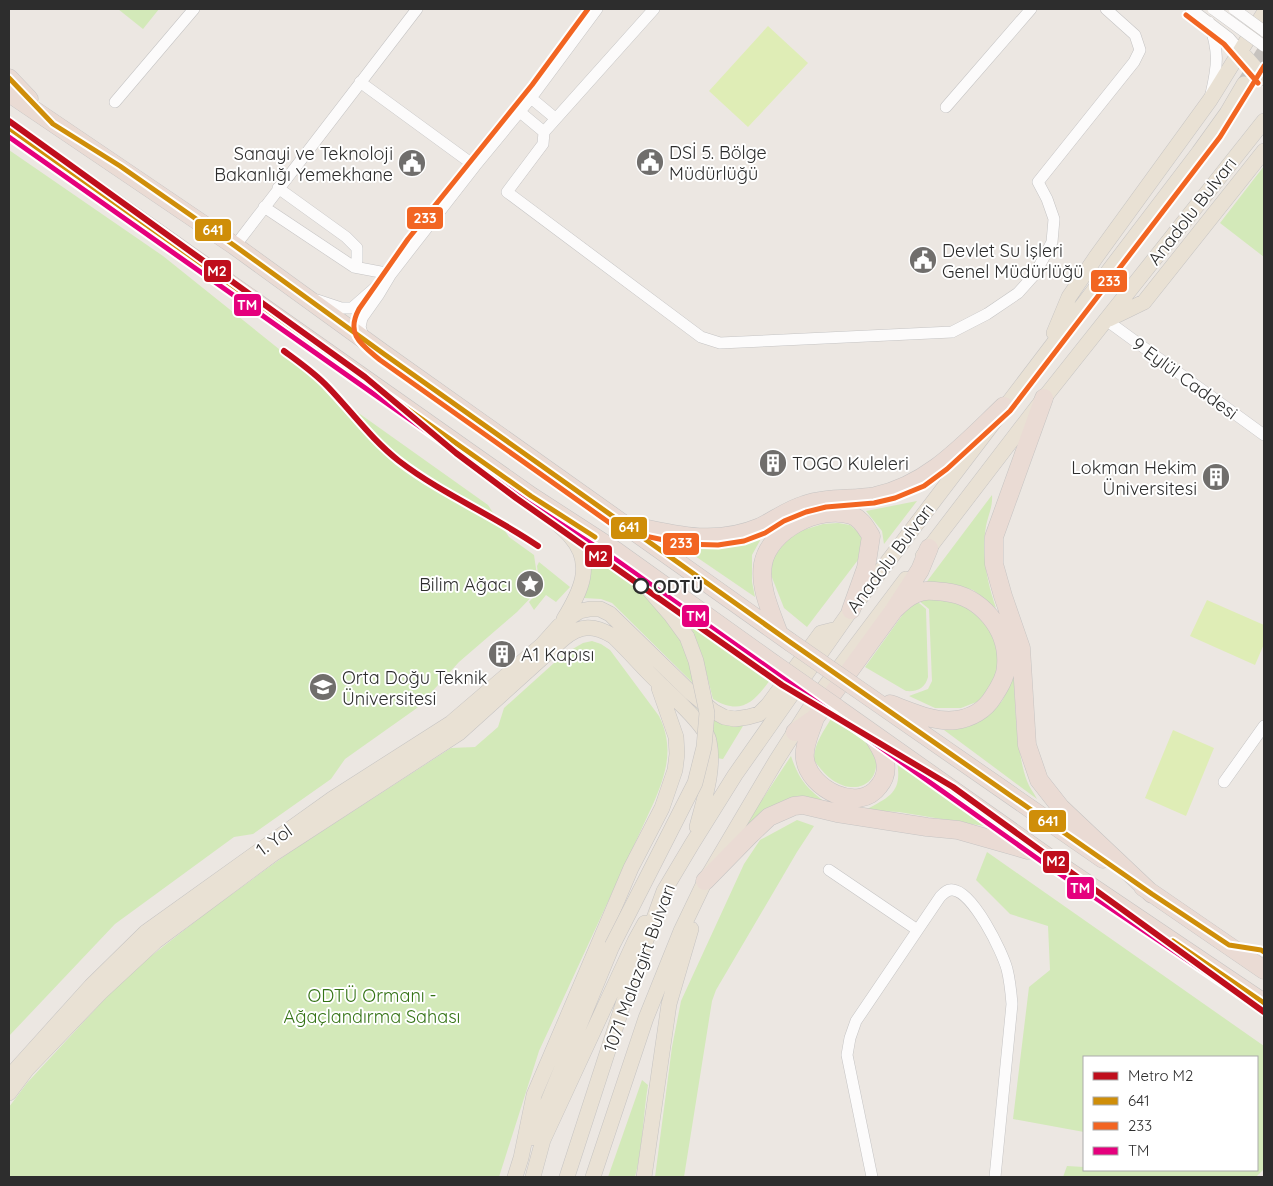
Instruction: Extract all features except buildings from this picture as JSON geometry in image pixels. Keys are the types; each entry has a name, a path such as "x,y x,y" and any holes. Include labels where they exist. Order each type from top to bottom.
{"highway":[{"path":"9,78 53,124"},
{"path":"9,93 53,124 120,166 235,246 784,638 1264,970"},
{"path":"9,128 541,502 616,551 1044,854 1264,1003"},
{"path":"1044,398 994,537 994,564 1021,648 1027,745 1039,780 1060,808 1152,894"},
{"path":"623,524 684,537 716,538 741,534 762,526 781,514 804,504 825,500 874,496 893,491 920,479 944,463 1004,406"},
{"path":"784,638 764,589 761,576 763,561 772,546 782,533 797,522 816,515 834,513 851,515 863,522 871,536 866,568 850,610"},
{"path":"870,731 885,759 886,770 883,782 876,791 857,798 844,797 820,783 806,764 805,757 806,747 815,718 894,610 920,570 929,548"},
{"path":"871,698 938,719 955,720 972,716 989,703 1001,685 1006,666 1005,643 995,620 976,603 956,593 926,591 915,594 903,601 894,610"},
{"path":"794,732 815,718"},
{"path":"705,881 769,817 794,806 803,805 837,813 958,830 1044,854"}],"main road":[{"path":"1046,353 1069,297 1210,100 1264,13"},
{"path":"1241,52 1264,78"},
{"name":"Anadolu Bulvarı","path":"806,673 850,610 1199,152 1227,113 1244,84"},
{"name":"Anadolu Bulvarı","path":"828,683 1044,398 1264,121"},
{"path":"1106,320 1144,302 1264,151"},
{"path":"541,502 549,518 572,538 581,553 584,565 581,586 563,634"},
{"path":"521,1158 545,1109 612,946 694,783 704,747 706,713 696,661 686,636 672,615 616,551"},
{"path":"485,702 510,687 563,634 580,611 590,608 600,609 610,614 702,702 724,717 735,718 759,714 768,705 821,633 837,629"},
{"path":"563,634 586,627 604,631 613,636 689,714 708,738 711,756 708,780 692,844"},
{"name":"1. Yol","path":"9,1077 91,986 146,932 299,829 459,733 485,702 542,645 563,634"},
{"name":"1071 Malazgirt Bulvarı","path":"567,1177 626,995 664,891 735,775 806,673"},
{"path":"515,1177 521,1158 534,1095 631,868 662,808 675,770 677,754 676,737 657,682"},
{"name":"1071 Malazgirt Bulvarı","path":"592,1177 649,1009 681,931 705,881 794,732 828,683"},
{"path":"759,714 762,736"},
{"name":"1. Yol","path":"9,1093 28,1069 100,992 156,941 273,854 299,829"},
{"path":"644,1177 670,1004 705,881"},
{"path":"533,1177 543,1140 635,940 664,891"}],"street":[{"path":"115,102 194,9"},
{"path":"235,246 416,9"},
{"path":"384,354 363,336 360,327 362,318 380,294 391,274 531,98 597,9"},
{"path":"654,9 555,118 544,132 542,144 508,192 702,336 720,343 952,332 987,314 1018,293 1035,274 1052,242 1054,219 1047,198 1038,182 1134,62 1140,50 1136,35 1106,9"},
{"path":"946,107 1032,9"},
{"path":"1191,9 1229,38 1241,52"},
{"path":"1213,9 1264,46"},
{"path":"1234,9 1264,31"},
{"path":"1260,9 1264,13"},
{"path":"1209,22 1216,42 1217,68 1210,100"},
{"path":"360,82 475,166"},
{"path":"531,98 555,118"},
{"path":"520,112 544,132"},
{"path":"278,188 346,237 357,248 357,262 354,267"},
{"path":"264,207 354,267 391,274"},
{"path":"304,295 341,308 352,308 391,274"},
{"name":"9 Eylül Caddesi","path":"1106,320 1264,435"},
{"path":"1224,782 1264,726"},
{"path":"829,870 916,929"},
{"path":"872,1177 847,1055 850,1038 856,1021 916,929 947,890 954,890 967,898 1000,950 1006,967 1012,1004 995,1177"}],"green space":[{"path":"118,9 159,9 143,29"},
{"path":"768,26 808,63 748,127 709,91"},
{"path":"9,150 163,256 360,414 488,505 509,537 534,555 539,589 517,612 459,662 417,708 345,759 331,779 253,834 234,837 115,924 9,1036"},
{"path":"1264,166 1264,257 1220,223"},
{"path":"992,495 984,547 988,578 996,608 973,590 948,584 925,584"},
{"path":"917,501 884,544 882,531 866,511"},
{"path":"838,523 850,525 860,534 862,540 861,556 807,627 784,608 771,575 771,562 786,540 797,532 823,524"},
{"path":"763,535 752,555 752,582 755,597 673,541 698,545 726,546"},
{"path":"582,541 665,604 703,693 612,603 601,599 583,598"},
{"path":"539,562 570,587 556,602 546,595 534,610 529,602 540,590 537,566"},
{"path":"942,598 974,609 996,641 999,655 996,682 979,701 961,708 935,708 909,696 928,689 932,681 929,609 918,600"},
{"path":"1207,600 1264,625 1264,644 1255,665 1190,636"},
{"path":"911,603 919,603 926,609 928,677 925,684 920,688 914,691 906,691 865,667"},
{"path":"688,620 770,680 758,695 746,704 739,706 723,704 713,699 702,656"},
{"name":"ODTÜ Ormanı - Ağaçlandırma Sahası","path":"592,641 610,650 659,716 664,727 667,759 654,802 539,1051 499,1177 9,1177 9,1107 27,1083 128,974 210,910 290,852 451,748 475,747 498,727 504,708 564,654 583,643"},
{"path":"1014,672 1020,756 1027,781 1037,799 944,730 976,720 991,711 1004,698"},
{"path":"663,676 699,711 739,723 743,726 723,759 716,758"},
{"path":"832,717 861,738 873,753 876,767 874,774 866,784 859,787 851,787 840,784 825,774 814,760 818,743"},
{"path":"1173,730 1214,748 1186,816 1145,798"},
{"path":"791,756 804,783 826,803 755,819 742,830"},
{"path":"896,756 996,828 899,812 865,810 883,800 894,790 898,777"},
{"path":"797,820 814,826 716,990 712,1001 684,1177 655,1177 672,1047 681,1001 744,864 760,840"},
{"path":"987,852 1264,1046 1264,1169 1256,1177 1063,1177 1067,1166 1083,1167 1083,1171 1258,1171 1258,1056 1083,1056 1083,1132 1013,1119 1029,987 1050,970 1048,926 1010,914 976,880"},
{"path":"642,1080 648,1085 640,1154 635,1177 608,1177"}],"tunnel":[{"path":"1244,84 1264,52"}],"metro line":[{"name":"M2","path":"9,121 365,377 456,453 516,498 782,685 953,787 1264,1012"},
{"name":"M2","path":"284,351 323,382 371,435 399,461 415,473 538,546"}],"transit line":[{"name":"233","path":"588,9 532,85 408,239 359,309 355,318 355,333 362,344 380,360 621,531 683,544 718,545 744,541 765,533 784,521 806,512 826,507 874,503 895,498 924,486 947,469 1010,411 1220,137 1264,66"},
{"name":"233","path":"1186,15 1224,44 1258,83"},
{"name":"641","path":"9,78 53,124 120,166 235,246 790,642 1152,894 1229,945 1264,952"},
{"name":"641","path":"9,128 531,496 595,537"},
{"name":"TM","path":"9,137 527,502 612,557 1048,866 1260,1009"},
{"name":"641","path":"1173,941 1264,1003"}],"place":[{"name":"DSİ 5. Bölge Müdürlüğü","path":"650,162"},
{"name":"Sanayi ve Teknoloji Bakanlığı Yemekhane","path":"412,163"},
{"name":"Devlet Su İşleri Genel Müdürlüğü","path":"923,260"},
{"name":"TOGO Kuleleri","path":"773,463"},
{"name":"Lokman Hekim Üniversitesi","path":"1216,477"},
{"name":"Bilim Ağacı","path":"530,584"},
{"name":"ODTÜ","path":"641,586"},
{"name":"A1 Kapısı","path":"502,654"},
{"name":"Orta Doğu Teknik Üniversitesi","path":"323,687"}]}
